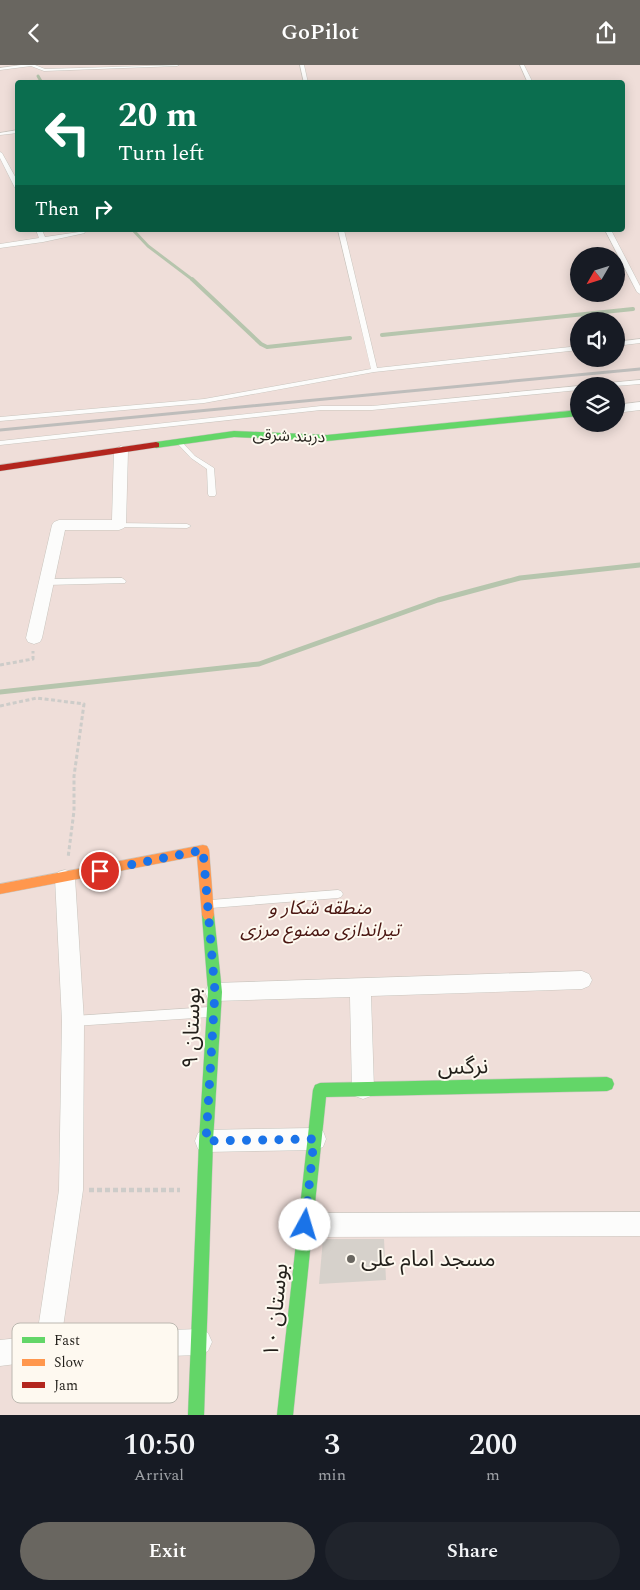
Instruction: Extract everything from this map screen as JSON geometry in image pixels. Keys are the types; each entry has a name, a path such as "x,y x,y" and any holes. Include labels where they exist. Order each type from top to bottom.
{"street":[{"path":"625,408 640,406"},
{"name":"دربند شرقی","path":"0,468 234,434 327,438 570,414"},
{"path":"34,638 59,525 119,525 121,450"},
{"name":"بوستان ۹","path":"0,889 203,850 215,1002 206,1141 196,1415"},
{"path":"52,1323 71,1190 73,1021 65,878"},
{"path":"215,1002 360,987 582,980"},
{"path":"360,987 363,1089"},
{"name":"نرگس","path":"320,1090 606,1085"},
{"name":"بوستان ۱۰","path":"285,1415 320,1090"},
{"path":"206,1141 314,1139"},
{"path":"305,1225 640,1224"},
{"path":"178,1343 199,1342"}],"lane":[{"path":"0,69 32,65 44,70 177,65"},
{"path":"302,65 305,80"},
{"path":"522,65 530,80"},
{"path":"0,134 15,132"},
{"path":"0,153 15,183"},
{"path":"40,232 43,240"},
{"path":"0,246 81,232"},
{"path":"341,232 374,370"},
{"path":"609,232 640,292"},
{"path":"625,342 640,341"},
{"path":"0,419 204,401 374,370 570,349"},
{"path":"625,383 640,382"},
{"path":"0,443 321,408 372,408 570,389"},
{"path":"179,442 193,457 210,468 212,494"},
{"path":"119,525 187,526"},
{"path":"46,582 122,581"},
{"path":"208,904 338,893"},
{"path":"73,1021 215,1002"}],"path":[{"path":"0,665 33,659 34,638"},
{"path":"0,706 37,698 84,704 74,776 74,811 65,878"},
{"path":"71,1190 204,1190"}],"green space":[{"name":"منطقه شکار و تیراندازی ممنوع مرزی","path":"0,65 640,65 640,1415 0,1415"}],"building":[{"name":"مسجد امام علی","path":"323,1239 384,1239 386,1280 319,1284"}],"waterway":[{"path":"38,76 40,80"},
{"path":"135,232 148,246 193,280"},
{"path":"192,279 261,344 267,347 350,338"},
{"path":"382,335 633,309"},
{"path":"0,692 259,664 438,600 520,578 640,565"}],"railway":[{"path":"0,430 640,369"}],"traffic: fast":[{"path":"156,445 234,434 327,438 570,414"},
{"path":"196,1415 206,1141 215,992 208,915"},
{"path":"285,1415 320,1090 607,1084"}],"traffic: slow":[{"path":"0,889 203,850 208,915"}],"traffic: jam":[{"path":"0,468 156,445"}],"place":[{"name":"مسجد امام علی","path":"351,1259"}],"route":[{"path":"100,871 203,850 215,992 206,1141 314,1139 305,1225"}]}
